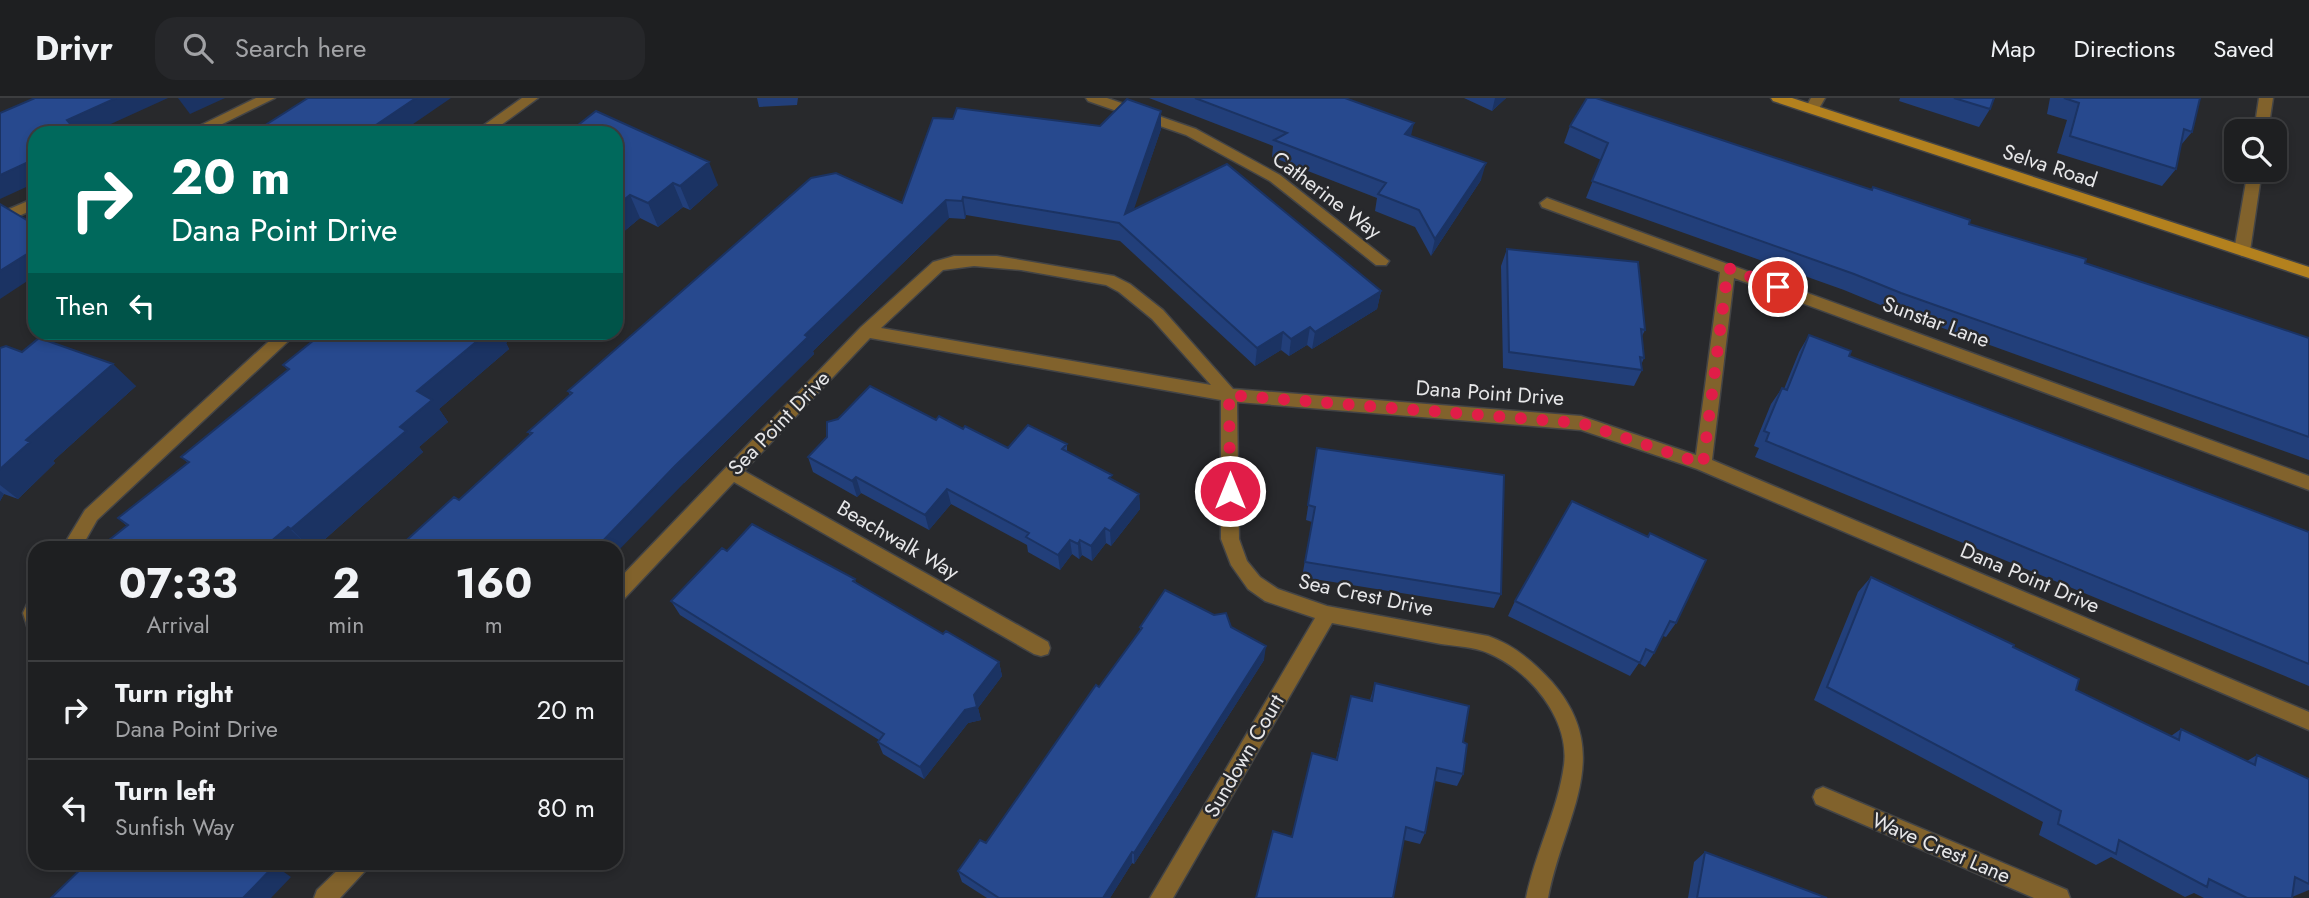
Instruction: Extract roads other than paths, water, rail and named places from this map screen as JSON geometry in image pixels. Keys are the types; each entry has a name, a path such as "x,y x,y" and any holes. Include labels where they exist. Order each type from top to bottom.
{"street":[{"path":"207,126 268,98"},
{"path":"490,126 531,98"},
{"name":"Catherine Way","path":"1093,98 1191,132 1275,178 1381,261"},
{"name":"Selva Road","path":"1778,98 1815,104 2309,273"},
{"path":"2263,119 2266,98"},
{"path":"2242,251 2253,182"},
{"name":"Sunstar Lane","path":"1547,203 2309,483"},
{"path":"0,219 28,206"},
{"name":"Sea Point Drive","path":"623,587 867,331 929,272 950,260 978,260 1118,284 1143,301 1229,395"},
{"path":"1703,464 1728,268"},
{"name":"Dana Point Drive","path":"867,331 1229,395 1581,423 1703,464 2309,721"},
{"path":"75,541 91,515 281,340"},
{"name":"Sea Crest Drive","path":"1229,395 1230,539 1240,565 1254,583 1272,595 1327,614 1488,644 1511,655 1559,703 1570,725 1576,759 1574,775 1548,851 1537,898"},
{"name":"Beachwalk Way","path":"732,472 1041,648"},
{"name":"Sundown Court","path":"1161,898 1327,614"},
{"name":"Wave Crest Lane","path":"1823,797 2059,898"},
{"path":"326,898 352,870"}]}
